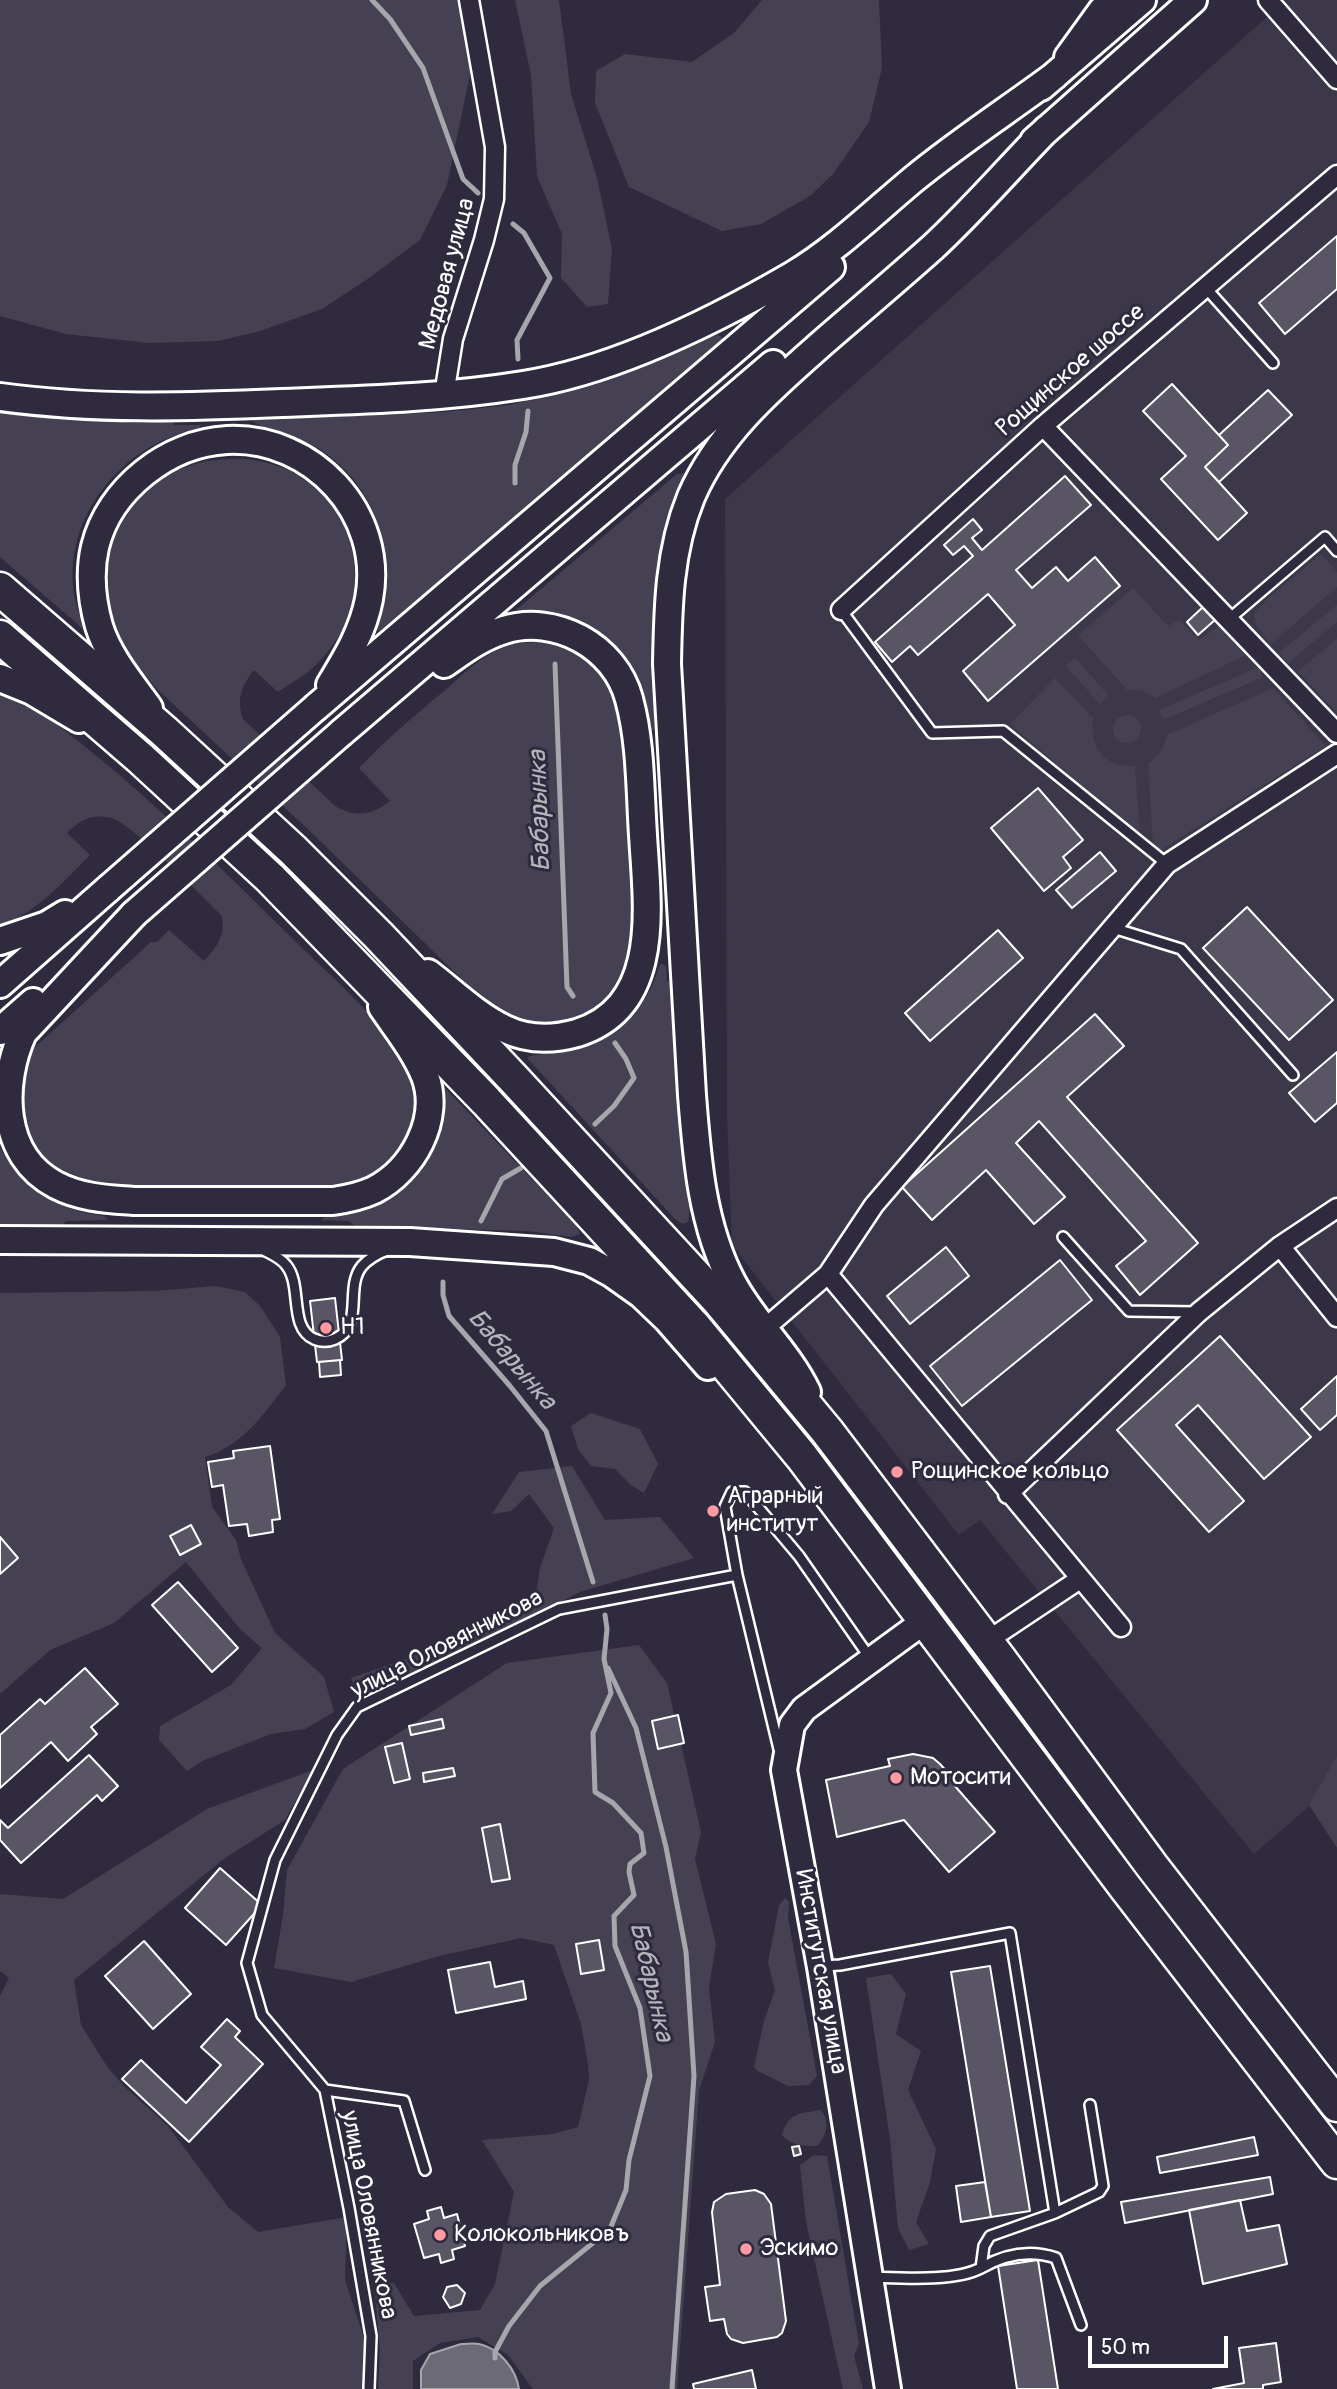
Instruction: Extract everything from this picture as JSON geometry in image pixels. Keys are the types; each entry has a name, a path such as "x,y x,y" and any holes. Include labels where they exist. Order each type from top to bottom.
{"highway":[{"path":"0,589 165,732 293,850 378,935 719,1301 827,1432 987,1642 1152,1866 1337,2105"},
{"path":"0,637 140,758 270,878 628,1253 693,1325 802,1457 1125,1887 1337,2162"}],"main road":[{"path":"0,984 316,707 1142,0"},
{"path":"0,1031 341,733 1047,129 1193,0"},
{"path":"0,397 96,407 155,407 444,395 525,385 597,366 673,337 735,307 832,250 917,176 1054,76"},
{"path":"827,1432 797,1370 732,1283 721,1259 705,1203 697,1158 667,664 671,568 679,531 692,495 728,435 756,403 934,246 1047,129"},
{"path":"165,732 115,660 100,629 93,593 92,568 101,530 121,496 137,480 168,457 208,443 226,440 256,442 310,462 341,488 366,538 371,575 366,613 352,650 316,707"},
{"path":"341,733 481,639 522,626 562,630 591,645 620,677 629,696 633,714 638,749 648,911 646,942 635,981 625,1000 613,1013 598,1024 567,1036 536,1038 519,1034 489,1020 378,935"},
{"path":"0,678 32,691 140,758"},
{"path":"0,941 47,925 109,888"},
{"path":"134,914 23,1033 12,1049 3,1084 3,1101 10,1136 26,1162 54,1185 93,1197 134,1201 333,1201 356,1197 376,1189 392,1178 418,1148 425,1130 429,1092 425,1076 415,1057 350,960"},
{"path":"0,1240 410,1242 554,1252 589,1261 642,1295 667,1319 753,1419 802,1457"}],"street":[{"name":"Медовая улица","path":"444,395 453,339 494,199 495,147 469,0"},
{"path":"1054,76 1101,10 1112,0"},
{"path":"1268,0 1337,79"},
{"name":"Рощинское шоссе","path":"841,610 1043,426 1337,175"},
{"path":"1043,426 1337,733"},
{"path":"764,1329 828,1274 874,1205 1167,864 1337,754"},
{"path":"1008,1494 1199,1312 1280,1246 1337,1208"},
{"path":"1280,1246 1337,1317"},
{"path":"828,1274 1121,1627"},
{"path":"987,1642 1080,1579"},
{"name":"Институтская улица","path":"888,2389 820,1967 784,1770 792,1725 804,1709 926,1620"}],"lane":[{"path":"1205,287 1273,363"},
{"path":"1228,620 1325,537 1337,551"},
{"path":"841,610 932,733 1003,731 1167,864"},
{"path":"1111,928 1181,949 1293,1075"},
{"path":"1063,1237 1129,1311 1199,1312"},
{"path":"250,1242 286,1264 293,1276 301,1328 308,1336 318,1341 336,1338 348,1330 352,1320 355,1282 362,1266 379,1253 410,1242"},
{"path":"784,1770 737,1575 725,1507 732,1492 745,1492 799,1556 871,1660"},
{"name":"улица Оловянникова","path":"369,2389 371,2336 325,2090 262,2015 247,1963 275,1860 337,1735 357,1707 559,1609 737,1575"},
{"path":"820,1967 1010,1933 1055,2213"},
{"path":"325,2090 404,2101 425,2170"},
{"path":"981,2268 984,2246 990,2236 1055,2213 1099,2192 1103,2186 1090,2105"},
{"path":"870,2277 916,2279 972,2273 1001,2257 1040,2253 1056,2258 1081,2325"}],"shaded area":[{"path":"0,0 457,0 467,25 471,70 447,185 420,240 322,309 260,331 218,341 149,343 66,334 0,316"},
{"path":"515,0 559,0 571,94 597,178 612,249 608,304 587,307 561,278 562,234 537,176 531,75"},
{"path":"762,0 879,0 882,68 869,122 833,174 810,196 761,224 722,231 629,187 595,103 596,71 625,54 692,62 735,32"},
{"path":"1286,0 1337,0 1337,1782 1254,1854 980,1520 959,1535 732,1245 727,1117 725,499"},
{"path":"717,335 722,339 719,345 394,623 389,623 379,631 376,629 385,588 386,561 383,540 367,500 356,482 325,453 306,442 252,420 445,412 509,405 571,391 613,377"},
{"path":"0,409 81,419 172,421 174,425 201,425 200,428 168,438 139,454 114,476 94,502 80,531 73,563 75,595 85,628 0,557"},
{"path":"225,459 245,459 281,467 314,486 339,516 352,553 355,572 350,611 343,629 330,649 307,673 278,692 254,670 243,687 240,699 243,719 335,806 350,812 364,813 390,801 359,768 468,670 496,650 520,643 551,645 580,657 604,679 621,717 636,894 629,959 618,986 599,1008 572,1022 559,1025 534,1024 501,1012 480,997 312,833 158,690 125,650 116,635 108,610 105,584 108,558 116,534 129,511 147,492 168,476 192,465"},
{"path":"689,473 666,539 658,579 654,634 657,707 654,713 654,729 651,732 642,693 634,675 611,643 596,631 559,615 516,610 677,474"},
{"path":"1321,554 1337,572 1337,587 1271,644 1256,625 1254,615 1266,600"},
{"path":"1133,588 1168,626 1179,620 1199,640 1222,624 1250,653 1156,698 1141,690 1127,690 1078,635"},
{"path":"1337,605 1337,622 1288,663 1279,653"},
{"path":"1337,639 1337,713 1298,671"},
{"path":"1075,658 1109,696 1100,704 1066,666"},
{"path":"1259,667 1263,677 1163,720 1159,710"},
{"path":"1055,678 1093,718 1094,738 1100,753 1114,763 1135,766 1140,836 1010,724"},
{"path":"1273,688 1326,746 1159,851 1153,845 1148,763 1161,751 1167,735"},
{"path":"0,694 34,710 57,725 154,805 377,1023 402,1061 414,1092 410,1128 399,1149 383,1166 355,1180 325,1185 128,1185 90,1180 57,1166 43,1156 32,1142 25,1126 21,1105 22,1075 34,1048 151,942 157,942 169,930 204,961 213,951 223,928 221,915 150,846 121,823 98,816 81,821 67,833 90,855 38,905 0,925"},
{"path":"1127,715 1137,719 1141,729 1137,739 1127,743 1117,739 1113,729 1117,719"},
{"path":"661,963 666,966 667,980 673,987 685,1167 691,1201 688,1222 683,1224 676,1220 528,1059 533,1055 572,1051 608,1036 628,1020 644,1000"},
{"path":"442,1088 445,1088 576,1225 580,1234 572,1237 527,1231 355,1226 349,1221 321,1220 330,1215 376,1204 413,1178 423,1167 437,1141 442,1121"},
{"path":"0,1147 18,1174 43,1195 72,1209 104,1216 108,1220 66,1221 60,1228 0,1229"},
{"path":"215,1286 245,1292 261,1307 280,1337 286,1385 241,1437 205,1457 212,1507 236,1540 241,1559 275,1633 324,1677 334,1712 305,1729 271,1734 202,1761 187,1771 159,1740 160,1726 231,1685 262,1648 240,1629 186,1562 114,1623 50,1650 0,1694 0,1293 155,1291"},
{"path":"591,1413 640,1429 658,1464 644,1493 631,1485 615,1469 591,1466 578,1449 571,1426"},
{"path":"572,1466 605,1520 660,1517 694,1558 580,1592 361,1702 351,1678 497,1627 535,1603 540,1568 554,1528 529,1494 511,1511 492,1514 519,1472"},
{"path":"639,1645 667,1683 701,1832 695,1859 716,1944 709,1988 715,2042 699,2090 677,2389 533,2389 508,2355 478,2337 440,2343 413,2361 413,2389 378,2389 380,2350 374,2282 394,2283 414,2316 480,2310 495,2284 514,2192 482,2140 553,2134 578,2127 589,2080 581,2024 554,1945 521,1938 439,1956 351,1982 274,1968 287,1870 343,1769 507,1663"},
{"path":"1337,1756 1337,1848 1309,1805"},
{"path":"313,1770 285,1820 225,1858 74,1980 81,2025 108,2068 168,2126 228,2207 258,2232 347,2217 345,2280 366,2344 364,2389 0,2389 0,1996 9,1978 0,1971 0,1894 63,1899 207,1809"},
{"path":"785,1898 789,1902 788,1918 817,2076 809,2085 788,2086 754,2067 764,2021 775,1990 768,1963 779,1905"},
{"path":"891,1974 906,1994 896,2034 921,2051 908,2090 936,2149 930,2182 916,2222 929,2244 909,2250 898,2228 890,2139 866,1978"},
{"path":"820,2110 827,2123 823,2138 817,2146 793,2143 782,2135 788,2122 796,2115"},
{"path":"814,2155 827,2156 859,2344 854,2356 863,2389 843,2389 806,2222 800,2165"},
{"path":"461,2344 479,2344 500,2355 514,2374 519,2389 421,2389 421,2370 430,2354"}],"building":[{"path":"1337,236 1337,289 1285,334 1259,303"},
{"path":"1172,384 1228,445 1205,467 1247,513 1218,540 1161,479 1186,456 1143,411"},
{"path":"1268,390 1292,415 1219,482 1205,467 1228,445 1219,435"},
{"path":"1065,476 1091,505 1016,570 1032,588 1056,567 1068,581 1095,557 1120,586 988,701 963,671 1015,625 988,594 918,655 910,646 892,662 875,642 973,556 964,546 953,555 944,545 973,519 982,530 972,538 982,550"},
{"path":"1204,606 1216,619 1198,635 1187,622"},
{"path":"1038,788 1083,840 1063,857 1071,868 1044,891 991,828"},
{"path":"1100,852 1116,871 1072,908 1056,890"},
{"path":"1247,907 1333,1000 1289,1040 1203,948"},
{"path":"998,930 1023,958 930,1041 905,1013"},
{"path":"1095,1014 1124,1046 1067,1097 1198,1243 1140,1295 1116,1266 1146,1241 1039,1121 1016,1143 1065,1197 1034,1224 986,1170 932,1220 902,1187"},
{"path":"1337,1052 1337,1103 1315,1122 1289,1093"},
{"path":"946,1247 969,1276 910,1324 887,1296"},
{"path":"1060,1260 1092,1300 962,1406 930,1366"},
{"path":"335,1298 342,1360 317,1362 310,1301"},
{"path":"1220,1336 1311,1437 1264,1479 1198,1405 1176,1425 1244,1501 1209,1532 1117,1430"},
{"path":"340,1360 341,1375 320,1377 319,1362"},
{"path":"1337,1376 1337,1415 1320,1430 1301,1409"},
{"path":"270,1446 280,1519 272,1520 273,1532 249,1536 247,1524 229,1526 223,1485 212,1487 208,1462 234,1458 233,1451"},
{"path":"191,1525 201,1544 180,1555 170,1536"},
{"path":"0,1537 18,1558 0,1574"},
{"path":"178,1582 238,1648 212,1672 152,1605"},
{"path":"85,1668 118,1704 91,1727 97,1734 68,1761 51,1742 0,1788 0,1735 40,1699 45,1704"},
{"path":"678,1715 684,1743 658,1749 652,1721"},
{"path":"442,1719 444,1728 411,1735 409,1726"},
{"path":"402,1743 410,1779 394,1783 385,1747"},
{"path":"913,1754 933,1758 940,1764 950,1775 948,1778 995,1832 949,1872 904,1820 837,1837 826,1780 890,1766 888,1759"},
{"path":"89,1755 118,1786 102,1801 97,1795 21,1863 0,1840 0,1820 8,1828"},
{"path":"453,1768 455,1776 424,1782 423,1773"},
{"path":"500,1824 510,1879 492,1882 482,1828"},
{"path":"220,1868 262,1905 226,1945 185,1908"},
{"path":"599,1940 604,1970 581,1974 576,1944"},
{"path":"144,1941 191,1994 153,2029 105,1976"},
{"path":"490,1962 495,1987 523,1981 526,1999 456,2013 448,1970"},
{"path":"990,1966 1030,2211 991,2217 951,1972"},
{"path":"227,2019 240,2031 235,2037 263,2064 189,2142 122,2079 141,2060 186,2103 221,2065 201,2047"},
{"path":"1254,2137 1258,2155 1160,2173 1157,2157"},
{"path":"799,2146 801,2154 794,2156 792,2147"},
{"path":"1270,2177 1273,2194 1125,2223 1121,2202"},
{"path":"985,2182 991,2217 961,2222 956,2186"},
{"name":"Эскимо","path":"755,2190 764,2194 771,2204 786,2321 782,2333 777,2337 743,2343 731,2339 727,2334 724,2319 710,2321 705,2287 720,2285 712,2212 714,2202 726,2194"},
{"path":"1240,2200 1247,2231 1279,2225 1287,2264 1203,2284 1189,2210"},
{"name":"Колокольниковъ","path":"441,2207 444,2218 457,2214 465,2246 452,2250 454,2259 441,2263 439,2254 424,2258 414,2224 429,2219 427,2211"},
{"path":"1038,2260 1058,2389 1017,2389 998,2266"},
{"path":"457,2285 465,2293 461,2304 450,2308 443,2297 447,2287"},
{"path":"1276,2343 1281,2382 1263,2385 1263,2389 1213,2389 1244,2383 1239,2348"},
{"path":"752,2370 756,2389 694,2389 693,2384"}],"waterway":[{"name":"Бабарынка","path":"372,0 390,19 423,68 463,179 478,193"},
{"name":"Бабарынка","path":"513,224 524,233 550,278 517,340 518,359"},
{"name":"Бабарынка","path":"515,483 515,465 526,432 528,411"},
{"name":"Бабарынка","path":"555,664 567,987 573,996"},
{"name":"Бабарынка","path":"595,1124 614,1106 634,1078 615,1043"},
{"name":"Бабарынка","path":"481,1221 502,1179 521,1168"},
{"name":"Бабарынка","path":"443,1282 443,1295 449,1316 546,1431 593,1582"},
{"name":"Бабарынка","path":"495,2358 495,2352 509,2326 540,2286 610,2229 626,2190 629,2160 650,2076 640,2008 615,1946 614,1916 634,1895 629,1872 630,1864 644,1853 641,1833 613,1803 595,1792 593,1733 611,1693 604,1659 607,1629 605,1615"},
{"path":"608,1668 636,1728 666,1847 686,1952 694,2076 672,2389"}],"place":[{"name":"Н1","path":"326,1328"},
{"name":"Рощинское кольцо","path":"897,1472"},
{"name":"Аграрный институт","path":"713,1511"},
{"name":"Мотосити","path":"896,1778"},
{"name":"Колокольниковъ","path":"440,2235"},
{"name":"Эскимо","path":"746,2249"}]}
